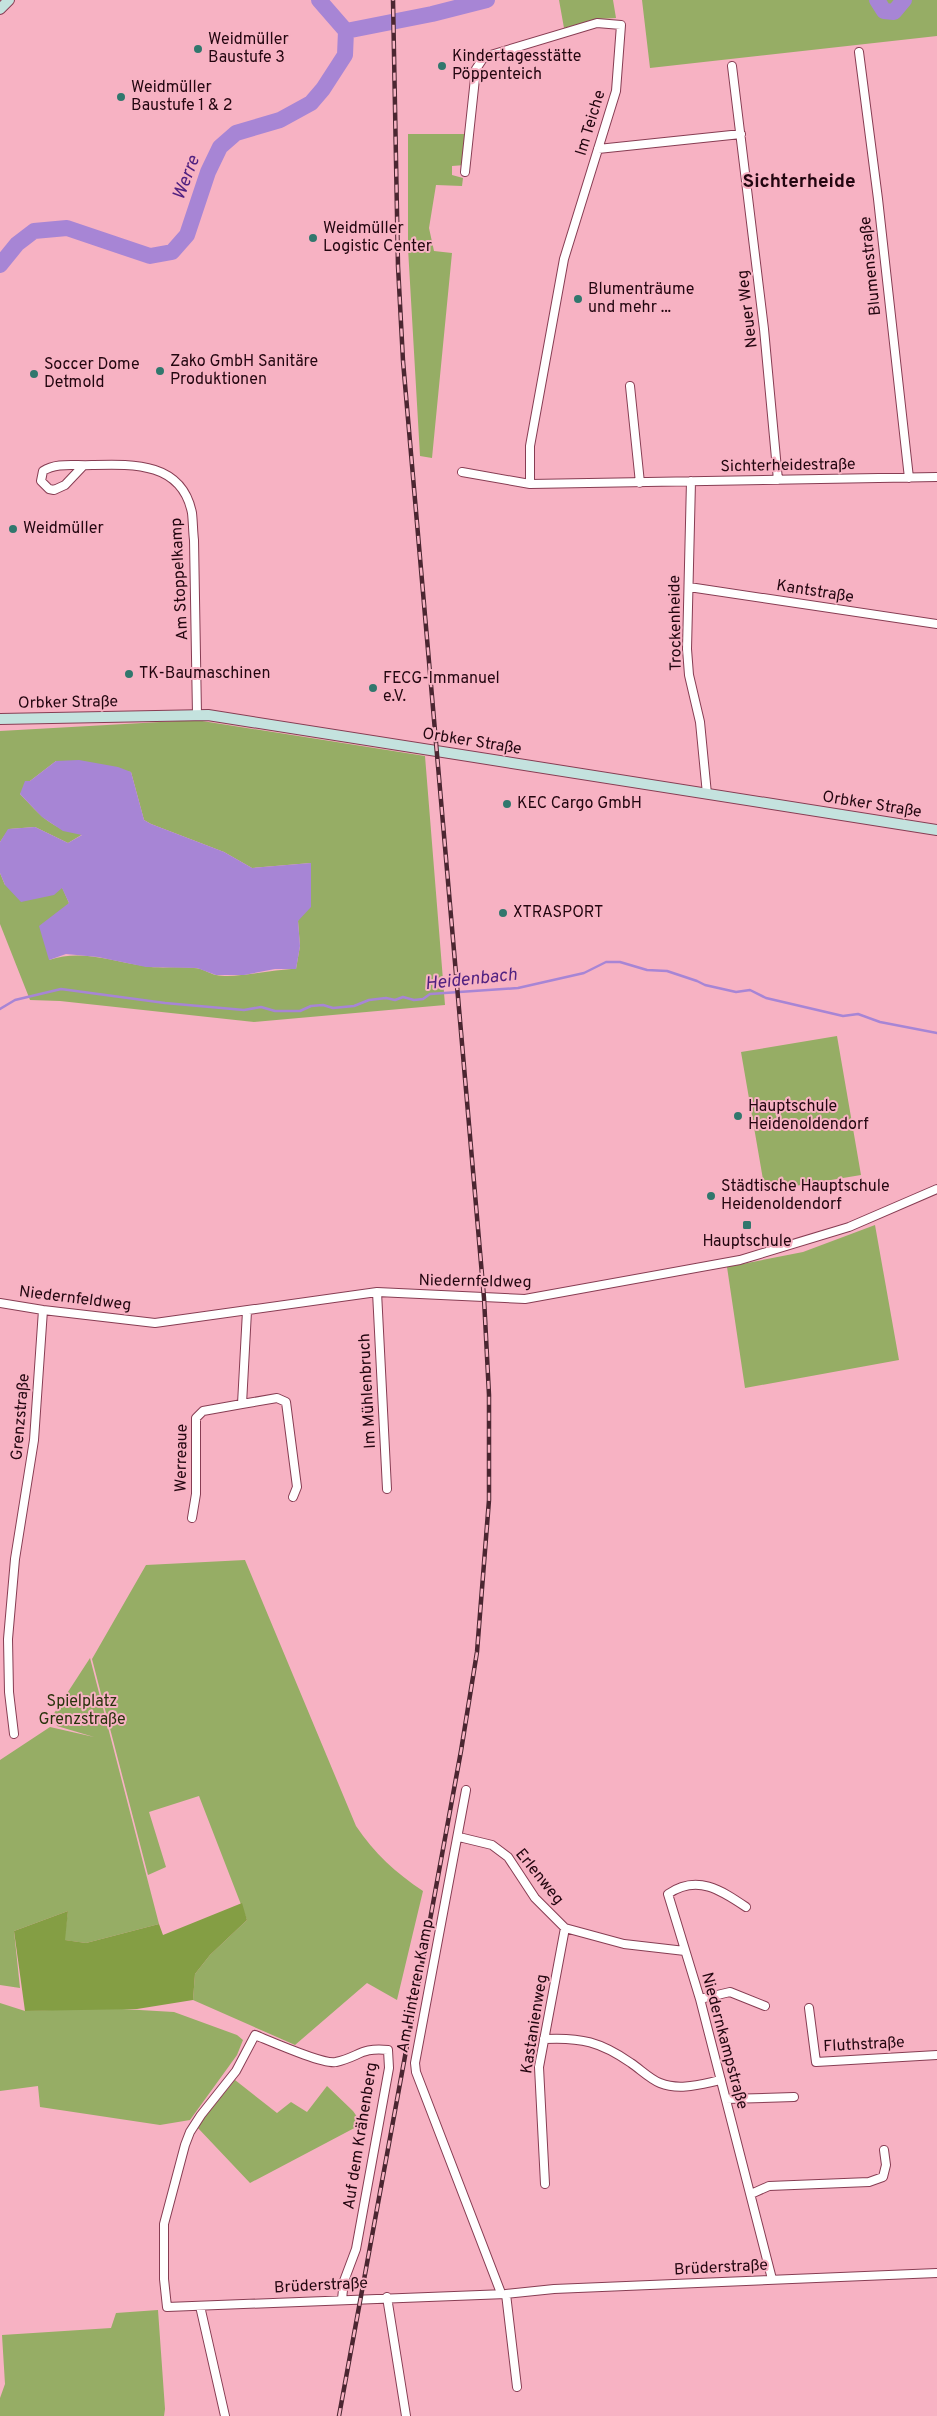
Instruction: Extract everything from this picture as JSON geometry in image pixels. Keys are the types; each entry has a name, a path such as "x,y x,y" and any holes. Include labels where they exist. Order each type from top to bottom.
{"street":[{"path":"0,9 9,0"},
{"name":"Im Teiche","path":"465,172 476,69 484,56 598,23 621,25 616,90 564,260 530,446 530,484"},
{"name":"Blumenstraße","path":"859,52 878,199 909,478"},
{"name":"Neuer Weg","path":"732,66 764,329 778,480"},
{"path":"598,150 741,134"},
{"path":"630,386 640,483"},
{"name":"Am Stoppelkamp","path":"83,466 60,488 49,488 41,481 43,471 49,467 127,464 148,466 169,477 177,484 187,499 192,513 194,540 197,715"},
{"name":"Sichterheidestraße","path":"462,472 530,484 937,478"},
{"name":"Trockenheide","path":"691,481 687,649 689,675 700,722 707,794"},
{"name":"Kantstraße","path":"689,586 937,624"},
{"name":"Orbker Straße","path":"0,719 197,715 937,830"},
{"name":"Niedernfeldweg","path":"0,1303 155,1323 377,1292 525,1299 736,1261 849,1227 937,1189"},
{"name":"Im Mühlenbruch","path":"377,1292 387,1489"},
{"name":"Grenzstraße","path":"14,1734 9,1692 8,1640 15,1559 34,1440 43,1310"},
{"path":"242,1404 248,1311"},
{"name":"Werreaue","path":"192,1518 196,1494 196,1418 203,1411 278,1398 286,1402 298,1487 293,1497"},
{"name":"Am Hinteren Kamp","path":"466,1790 459,1837 415,2063 416,2072 504,2294"},
{"name":"Erlenweg","path":"459,1837 492,1845 508,1857 535,1898 565,1928 624,1944 685,1951"},
{"name":"Niedernkampstraße","path":"746,1907 724,1892 703,1884 676,1889 668,1894 700,1999 772,2279"},
{"name":"Kastanienweg","path":"545,2184 539,2067 565,1928"},
{"path":"700,1999 730,1992 765,2006"},
{"name":"Fluthstraße","path":"809,2008 816,2062 937,2055"},
{"name":"Auf dem Krähenberg","path":"167,2306 164,2280 164,2224 190,2132 236,2071 255,2035 323,2061 334,2063 372,2048 388,2050 389,2068 356,2249 344,2281 342,2300"},
{"path":"544,2039 566,2038 591,2041 615,2051 659,2083 690,2086 721,2080"},
{"path":"726,2099 794,2097"},
{"path":"751,2194 769,2186 869,2182 883,2177 886,2165 884,2150"},
{"name":"Brüderstraße","path":"167,2306 504,2294 772,2279 937,2273"},
{"path":"504,2294 517,2387"},
{"path":"387,2297 406,2416"},
{"path":"200,2306 225,2416"}],"green space":[{"path":"559,0 613,0 616,18 598,19 564,28"},
{"path":"642,0 937,0 937,36 650,68"},
{"path":"408,134 466,134 465,165 452,166 452,175 463,178 462,186 436,185 429,228 434,251 452,253 432,458 420,456 408,248"},
{"path":"196,720 425,756 445,1005 254,1022 60,1001 30,1000 0,924 0,873 5,885 62,887 69,903 49,960 61,957 85,956 150,967 197,968 224,976 296,969 300,946 298,921 311,863 252,868 224,852 151,824 144,820 131,772 56,761 30,781 20,794 48,821 63,829 83,834 68,843 35,827 9,829 0,842 0,731"},
{"path":"837,1036 861,1175 765,1191 741,1052"},
{"path":"875,1225 899,1360 745,1388 727,1267 803,1252"},
{"path":"245,1560 356,1826 386,1862 423,1891 397,2000 367,1983 295,2045 193,2000 195,1974 210,1955 247,1920 199,1796 149,1812 166,1867 148,1875 92,1659 146,1565"},
{"name":"Spielplatz Grenzstraße","path":"90,1658 159,1924 86,1943 64,1940 68,1911 14,1931 20,1988 0,1985 0,1760 50,1727 94,1737 57,1726 53,1715"},
{"path":"242,1903 247,1920 210,1955 195,1974 193,2000 137,2009 25,2011 14,1931 68,1911 65,1940 86,1943 159,1924 163,1935"},
{"path":"0,2003 25,2011 105,2008 174,2012 237,2035 243,2040 237,2055 190,2120 160,2125 40,2107 38,2086 0,2091"},
{"path":"235,2080 277,2113 291,2102 307,2112 327,2086 353,2111 362,2124 250,2183 197,2127"},
{"path":"158,2310 164,2416 0,2416 0,2398 5,2384 2,2335 111,2328 116,2313"}],"shaded area":[{"path":"79,760 118,767 131,772 144,820 151,824 224,852 252,868 311,863 311,907 298,921 300,946 296,969 275,969 244,975 216,975 197,968 146,967 98,957 66,954 49,960 39,926 69,903 62,888 54,895 21,902 5,885 0,873 0,842 8,829 35,827 68,843 82,835 63,831 42,817 20,794 25,781 30,781 56,761"}],"waterway":[{"name":"Werre","path":"0,265 17,244 34,231 67,228 150,256 172,252 187,235 208,172 220,147 236,133 280,120 311,103 323,89 345,55 346,31 319,0"},
{"path":"346,31 432,14 487,0"},
{"path":"877,0 884,11 894,12 904,0"},
{"name":"Heidenbach","path":"0,1009 15,1000 61,989 165,1003 244,1010 261,1007 275,1011 300,1011 311,1006 323,1005 333,1008 354,1006 369,1000 386,998 395,1000 403,997 414,1000 423,999 430,994 518,988 584,973 606,962 620,962 647,970 667,971 705,985 736,992 750,990 766,998 843,1016 858,1014 880,1022 937,1033"}],"railway":[{"path":"339,2416 461,1751 477,1652 489,1500 489,1395 484,1298 403,361 398,266 393,0"}],"place":[{"name":"Weidmüller Baustufe 3","path":"198,49"},
{"name":"Kindertagesstätte Pöppenteich","path":"442,66"},
{"name":"Weidmüller Baustufe 1 & 2","path":"121,97"},
{"name":"Weidmüller Logistic Center","path":"313,238"},
{"name":"Blumenträume und mehr ...","path":"578,299"},
{"name":"Zako GmbH Sanitäre Produktionen","path":"160,371"},
{"name":"Soccer Dome Detmold","path":"34,374"},
{"name":"Weidmüller","path":"13,529"},
{"name":"TK-Baumaschinen","path":"129,674"},
{"name":"FECG-Immanuel e.V.","path":"373,688"},
{"name":"KEC Cargo GmbH","path":"507,804"},
{"name":"XTRASPORT","path":"503,913"},
{"name":"Hauptschule Heidenoldendorf","path":"738,1116"},
{"name":"Städtische Hauptschule Heidenoldendorf","path":"711,1196"},
{"name":"Hauptschule","path":"747,1225"}],"district":[{"name":"Sichterheide","path":"799,182"}]}
